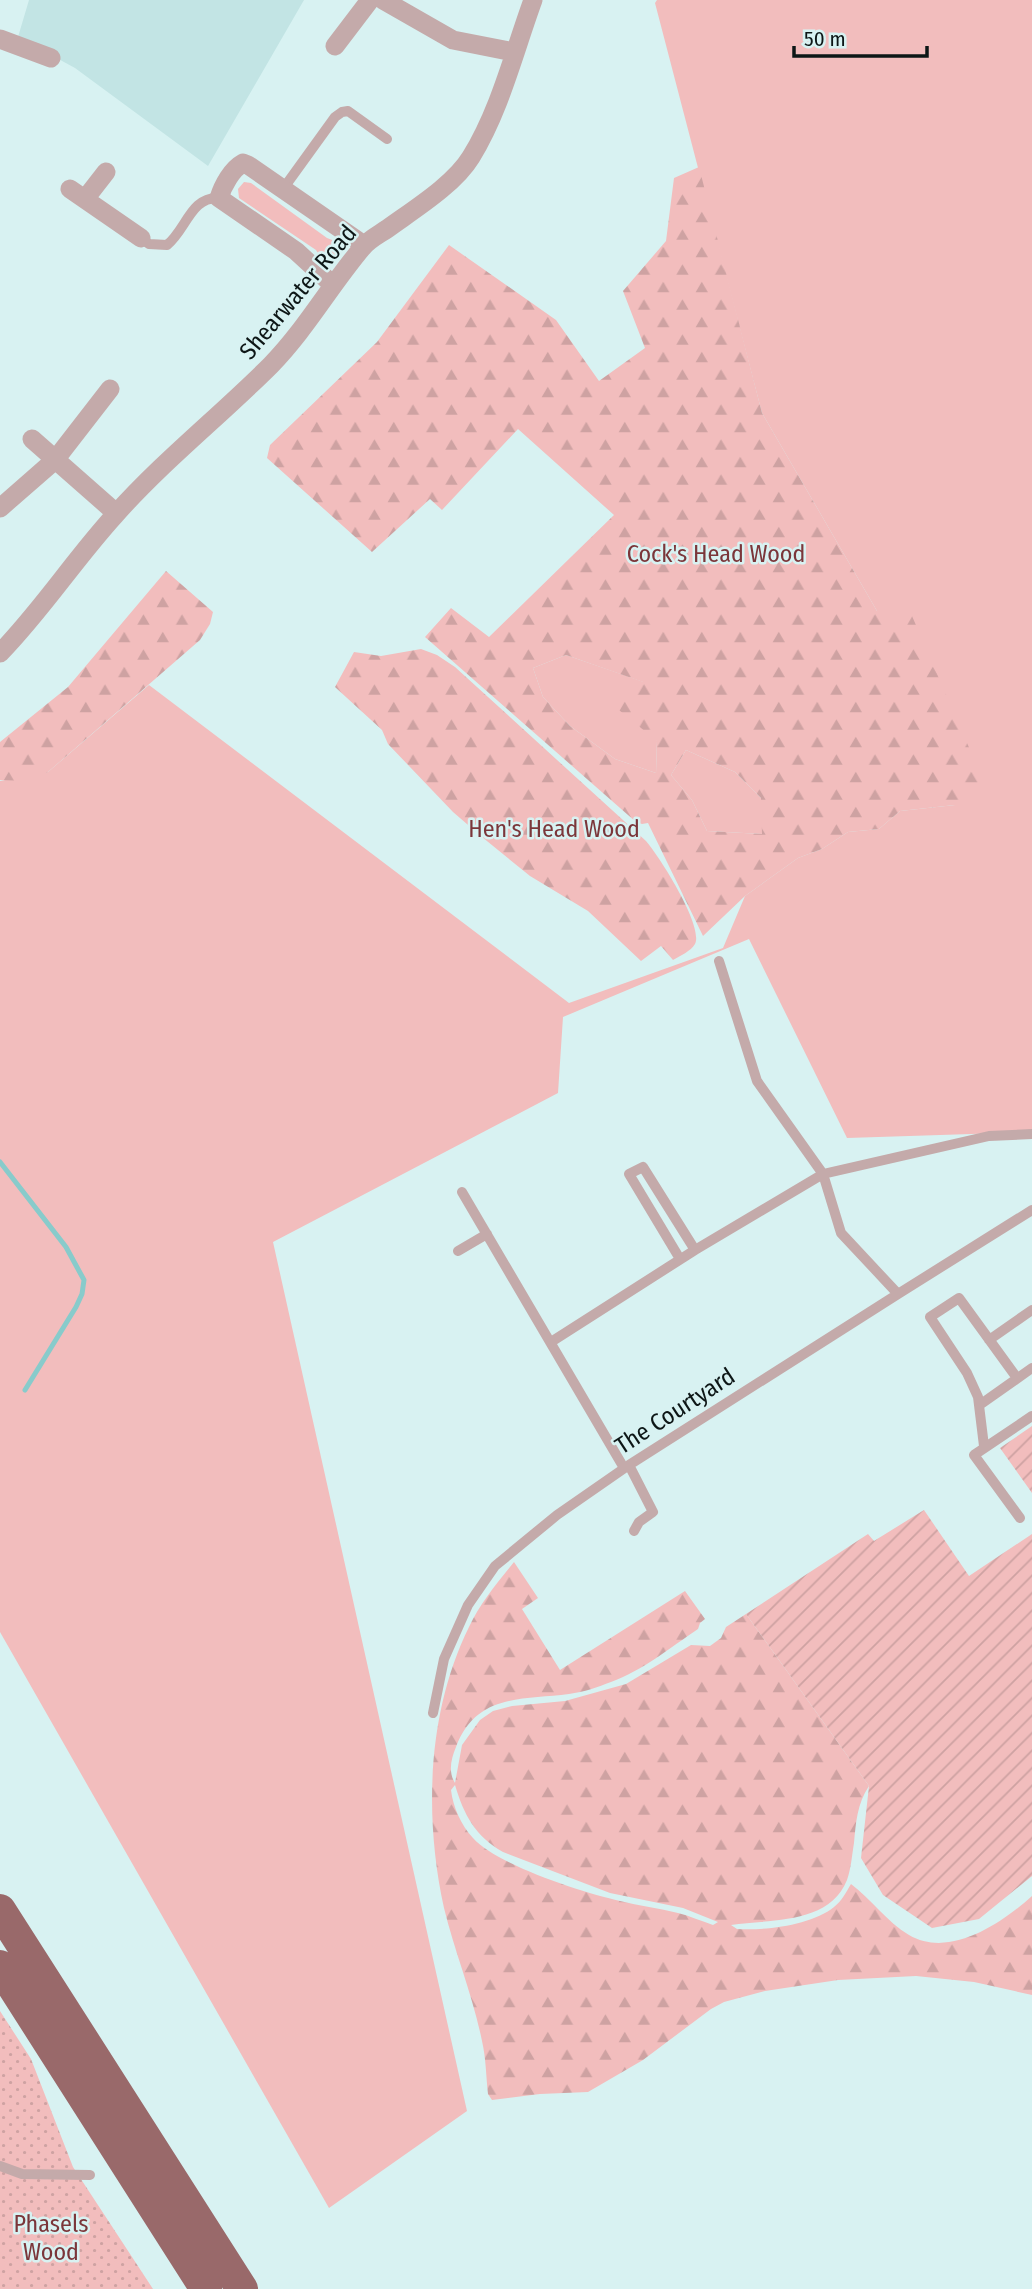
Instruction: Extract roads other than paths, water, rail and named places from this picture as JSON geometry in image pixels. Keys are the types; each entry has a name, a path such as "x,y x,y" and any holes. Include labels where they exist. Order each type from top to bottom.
{"highway":[{"path":"0,1910 242,2289"},
{"path":"0,1966 206,2289"}],"street":[{"path":"335,46 370,0"},
{"path":"383,0 453,40 514,52"},
{"name":"Shearwater Road","path":"0,653 27,625 85,549 117,513 273,363 364,245 427,200 470,160 497,101 533,0"},
{"path":"0,38 51,58"},
{"path":"333,285 296,251 219,198 237,167 243,163 364,245"},
{"path":"106,172 78,194 141,238"},
{"path":"0,508 55,460 110,389"},
{"path":"33,439 117,513"}],"lane":[{"path":"283,189 335,117 342,112 348,111 387,139"},
{"path":"141,238 149,244 167,245 201,202 211,197 219,198"},
{"path":"719,961 757,1081 823,1174 841,1233 898,1294"},
{"path":"551,1342 680,1259 823,1174 989,1136 1032,1134"},
{"path":"680,1259 629,1174 643,1167 695,1250"},
{"path":"462,1192 653,1512 639,1522 634,1531"},
{"name":"The Courtyard","path":"433,1713 444,1659 468,1605 495,1566 557,1515 626,1467 1032,1210"},
{"path":"458,1251 487,1234"},
{"path":"984,1446 981,1404 967,1373 930,1317 959,1298 1017,1378"},
{"path":"989,1340 1032,1310"},
{"path":"981,1404 1032,1368"},
{"path":"1020,1518 974,1455 1032,1416"},
{"path":"0,2166 22,2174 90,2175"}],"waterway":[{"path":"0,1162 66,1247 84,1280 76,1307 25,1390"}],"park label":[{"name":"Cock's Head Wood","path":"716,554"},
{"name":"Hen's Head Wood","path":"554,829"},
{"name":"Phasels Wood","path":"51,2238"}]}
